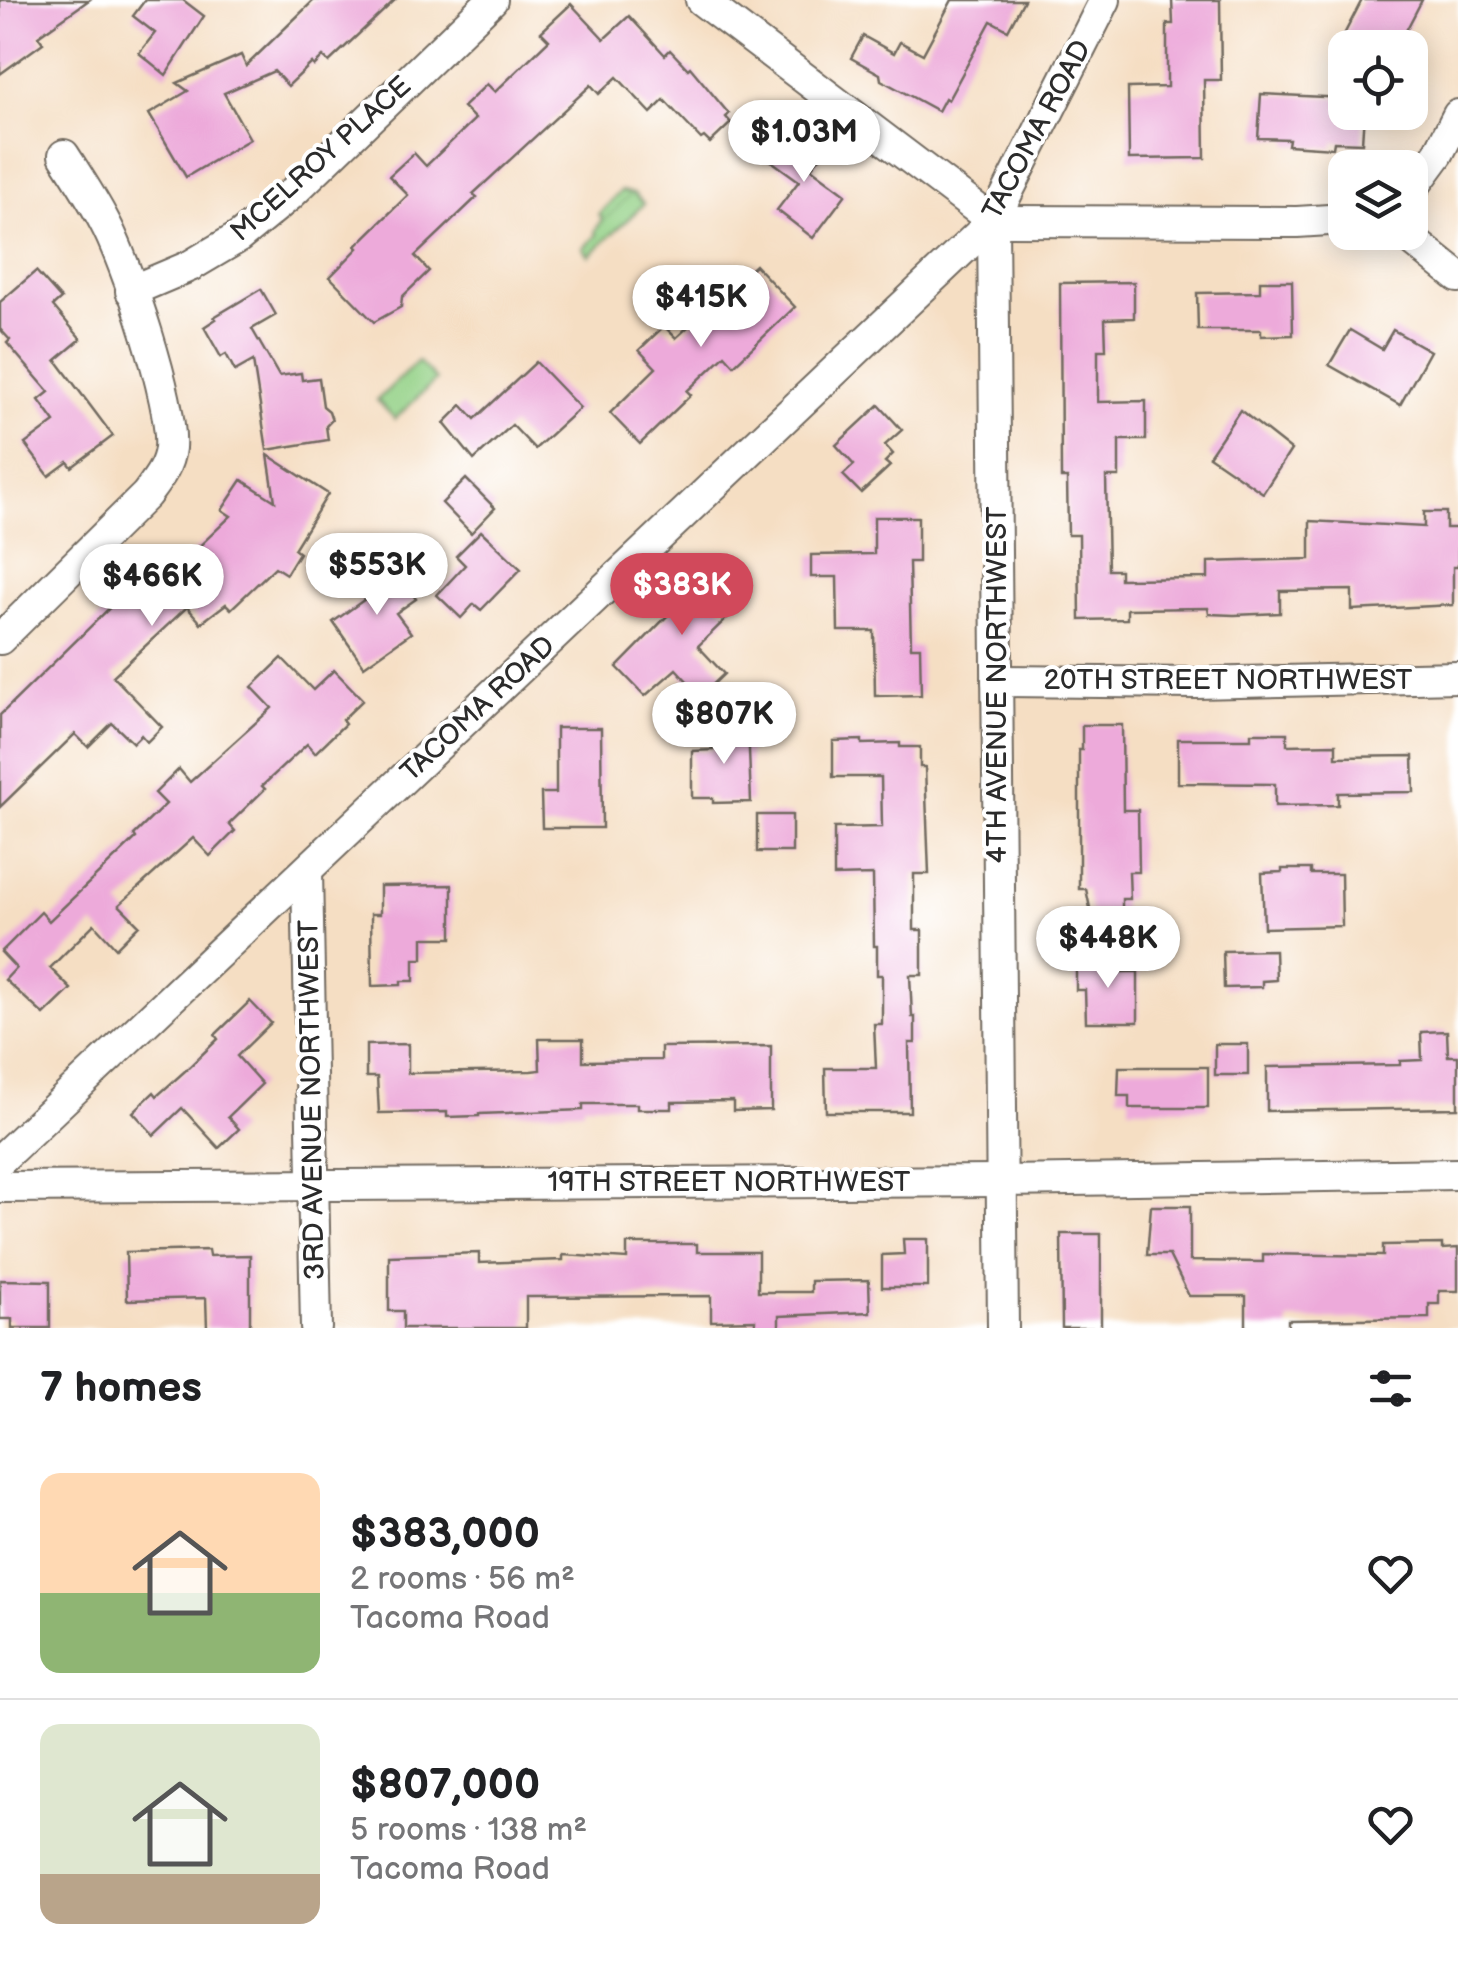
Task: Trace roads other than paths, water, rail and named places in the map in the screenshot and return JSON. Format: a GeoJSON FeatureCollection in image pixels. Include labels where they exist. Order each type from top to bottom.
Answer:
{"type":"FeatureCollection","features":[{"type":"Feature","properties":{"kind":"street","name":"MCELROY PLACE"},"geometry":{"type":"LineString","coordinates":[[131,291],[190,266],[239,236],[288,196],[492,0]]}},
{"type":"Feature","properties":{"kind":"street"},"geometry":{"type":"LineString","coordinates":[[700,0],[994,221],[1328,219]]}},
{"type":"Feature","properties":{"kind":"street","name":"TACOMA ROAD"},"geometry":{"type":"LineString","coordinates":[[0,1160],[994,221],[1105,0]]}},
{"type":"Feature","properties":{"kind":"street"},"geometry":{"type":"LineString","coordinates":[[1428,168],[1458,115]]}},
{"type":"Feature","properties":{"kind":"street"},"geometry":{"type":"LineString","coordinates":[[0,639],[146,495],[163,472],[170,451],[170,429],[155,362],[131,291],[106,224],[64,155]]}},
{"type":"Feature","properties":{"kind":"street","name":"4TH AVENUE NORTHWEST"},"geometry":{"type":"LineString","coordinates":[[994,221],[1003,1328]]}},
{"type":"Feature","properties":{"kind":"street"},"geometry":{"type":"LineString","coordinates":[[1424,250],[1458,278]]}},
{"type":"Feature","properties":{"kind":"street","name":"20TH STREET NORTHWEST"},"geometry":{"type":"LineString","coordinates":[[997,681],[1196,683],[1458,677]]}},
{"type":"Feature","properties":{"kind":"street","name":"3RD AVENUE NORTHWEST"},"geometry":{"type":"LineString","coordinates":[[307,871],[316,1328]]}},
{"type":"Feature","properties":{"kind":"street","name":"19TH STREET NORTHWEST"},"geometry":{"type":"LineString","coordinates":[[0,1187],[1458,1174]]}}]}
